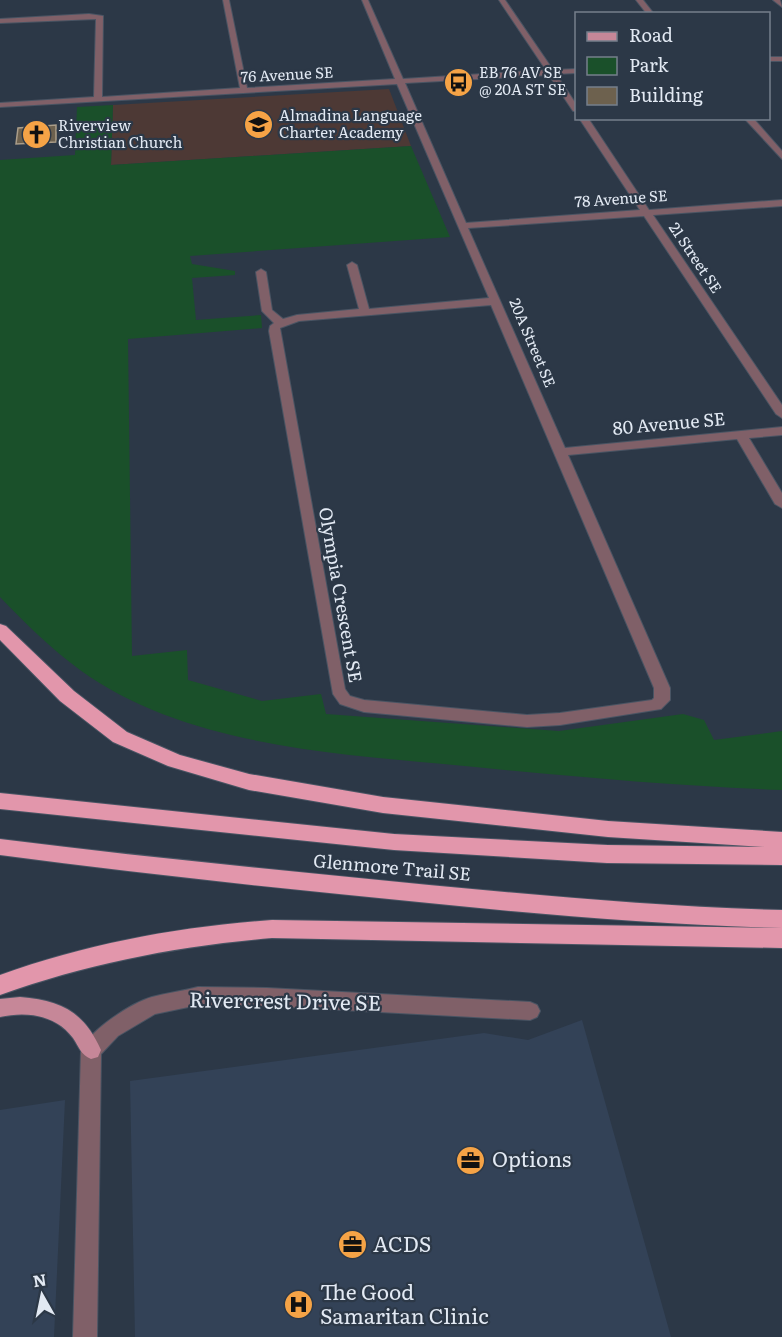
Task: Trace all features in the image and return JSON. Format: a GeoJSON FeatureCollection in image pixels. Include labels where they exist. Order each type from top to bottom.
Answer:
{"type":"FeatureCollection","features":[{"type":"Feature","properties":{"kind":"highway"},"geometry":{"type":"LineString","coordinates":[[0,630],[67,696],[120,737],[175,761],[249,782],[395,806],[608,829],[782,840]]}},
{"type":"Feature","properties":{"kind":"highway","name":"Glenmore Trail SE"},"geometry":{"type":"LineString","coordinates":[[0,801],[394,842],[607,854],[782,856]]}},
{"type":"Feature","properties":{"kind":"highway","name":"Glenmore Trail SE"},"geometry":{"type":"LineString","coordinates":[[0,847],[296,882],[482,900],[720,918],[782,919]]}},
{"type":"Feature","properties":{"kind":"highway"},"geometry":{"type":"LineString","coordinates":[[0,985],[90,956],[162,940],[212,933],[272,929],[782,938]]}},
{"type":"Feature","properties":{"kind":"main road"},"geometry":{"type":"LineString","coordinates":[[0,1008],[12,1005],[55,1009],[76,1026],[91,1050]]}},
{"type":"Feature","properties":{"kind":"street"},"geometry":{"type":"LineString","coordinates":[[226,0],[243,91]]}},
{"type":"Feature","properties":{"kind":"street","name":"20A Street SE"},"geometry":{"type":"LineString","coordinates":[[365,0],[662,688],[662,700]]}},
{"type":"Feature","properties":{"kind":"street"},"geometry":{"type":"LineString","coordinates":[[502,0],[575,108]]}},
{"type":"Feature","properties":{"kind":"street"},"geometry":{"type":"LineString","coordinates":[[639,0],[649,12]]}},
{"type":"Feature","properties":{"kind":"street"},"geometry":{"type":"LineString","coordinates":[[776,0],[782,5]]}},
{"type":"Feature","properties":{"kind":"street"},"geometry":{"type":"LineString","coordinates":[[0,21],[89,16],[100,18],[98,100]]}},
{"type":"Feature","properties":{"kind":"street","name":"76 Avenue SE"},"geometry":{"type":"LineString","coordinates":[[0,105],[575,71]]}},
{"type":"Feature","properties":{"kind":"street","name":"21 Street SE"},"geometry":{"type":"LineString","coordinates":[[584,120],[782,414]]}},
{"type":"Feature","properties":{"kind":"street"},"geometry":{"type":"LineString","coordinates":[[750,120],[782,156]]}},
{"type":"Feature","properties":{"kind":"street","name":"78 Avenue SE"},"geometry":{"type":"LineString","coordinates":[[463,226],[782,203]]}},
{"type":"Feature","properties":{"kind":"street"},"geometry":{"type":"LineString","coordinates":[[352,265],[365,312]]}},
{"type":"Feature","properties":{"kind":"street"},"geometry":{"type":"LineString","coordinates":[[261,272],[267,311],[280,322],[297,318],[496,302]]}},
{"type":"Feature","properties":{"kind":"street","name":"Olympia Crescent SE"},"geometry":{"type":"LineString","coordinates":[[280,322],[274,330],[341,697],[351,703],[364,706],[527,721],[647,708],[662,700]]}},
{"type":"Feature","properties":{"kind":"street","name":"80 Avenue SE"},"geometry":{"type":"LineString","coordinates":[[560,452],[782,431]]}},
{"type":"Feature","properties":{"kind":"street"},"geometry":{"type":"LineString","coordinates":[[741,435],[782,504]]}},
{"type":"Feature","properties":{"kind":"street","name":"Rivercrest Drive SE"},"geometry":{"type":"LineString","coordinates":[[91,1050],[111,1030],[129,1017],[169,1001],[198,996],[267,997],[530,1011]]}},
{"type":"Feature","properties":{"kind":"street"},"geometry":{"type":"LineString","coordinates":[[85,1337],[91,1050]]}},
{"type":"Feature","properties":{"kind":"shaded area","name":"Almadina Language Charter Academy"},"geometry":{"type":"Polygon","coordinates":[[[389,89],[411,146],[111,165],[113,105],[389,89]]]}},
{"type":"Feature","properties":{"kind":"shaded area"},"geometry":{"type":"Polygon","coordinates":[[[582,1020],[671,1337],[135,1337],[130,1081],[484,1033],[528,1040],[582,1020]]]}},
{"type":"Feature","properties":{"kind":"shaded area"},"geometry":{"type":"Polygon","coordinates":[[[65,1100],[54,1337],[0,1337],[0,1110],[65,1100]]]}},
{"type":"Feature","properties":{"kind":"green space"},"geometry":{"type":"Polygon","coordinates":[[[113,105],[111,165],[411,146],[450,237],[190,256],[192,264],[235,271],[235,275],[192,278],[196,320],[261,315],[262,328],[128,339],[132,656],[187,650],[188,680],[262,701],[321,694],[326,714],[559,731],[683,714],[704,720],[714,740],[782,731],[782,790],[628,781],[374,757],[270,743],[219,732],[170,717],[123,696],[69,662],[9,607],[0,597],[0,160],[75,155],[77,107],[113,105]]]}},
{"type":"Feature","properties":{"kind":"building","name":"Riverview Christian Church"},"geometry":{"type":"Polygon","coordinates":[[[56,125],[56,142],[16,144],[18,128],[56,125]]]}},
{"type":"Feature","properties":{"kind":"place","name":"EB 76 AV SE @ 20A ST SE"},"geometry":{"type":"Point","coordinates":[458,82]}},
{"type":"Feature","properties":{"kind":"place","name":"Almadina Language Charter Academy"},"geometry":{"type":"Point","coordinates":[258,125]}},
{"type":"Feature","properties":{"kind":"place","name":"Riverview Christian Church"},"geometry":{"type":"Point","coordinates":[37,135]}},
{"type":"Feature","properties":{"kind":"place","name":"Options"},"geometry":{"type":"Point","coordinates":[471,1160]}},
{"type":"Feature","properties":{"kind":"place","name":"ACDS"},"geometry":{"type":"Point","coordinates":[352,1245]}},
{"type":"Feature","properties":{"kind":"place","name":"The Good Samaritan Clinic"},"geometry":{"type":"Point","coordinates":[299,1305]}}]}
